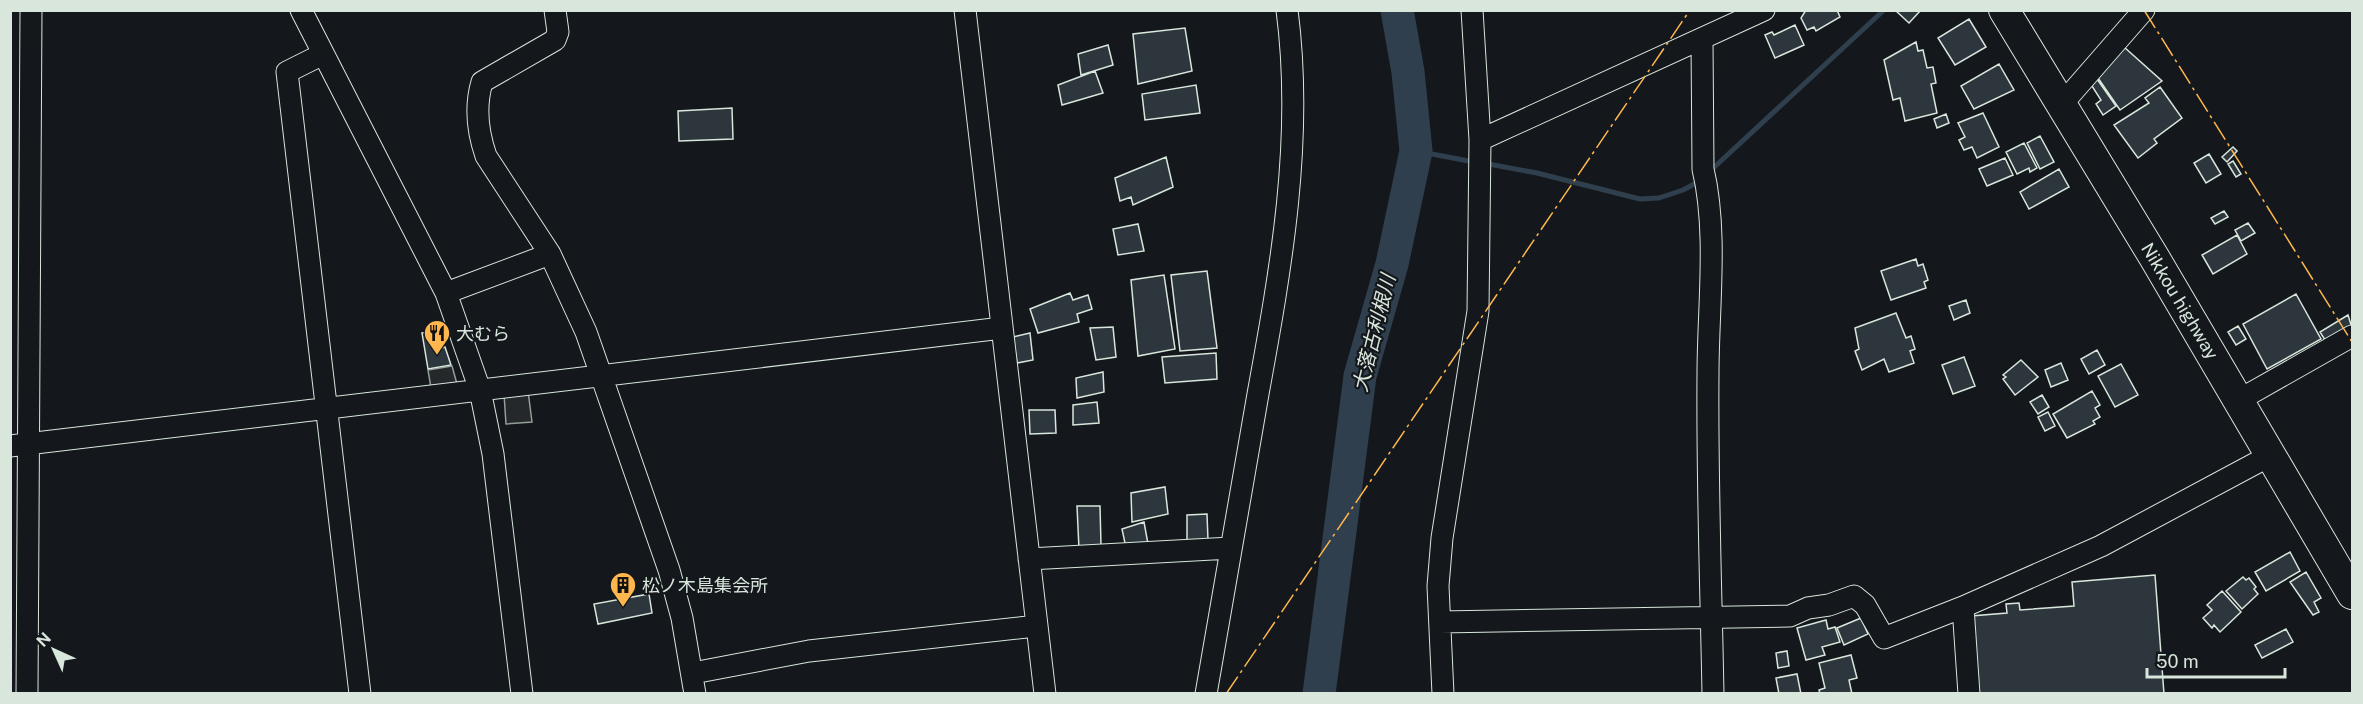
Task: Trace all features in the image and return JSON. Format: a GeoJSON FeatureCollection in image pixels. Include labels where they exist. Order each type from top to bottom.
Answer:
{"type":"FeatureCollection","features":[{"type":"Feature","properties":{"kind":"highway","name":"Nikkou highway"},"geometry":{"type":"LineString","coordinates":[[2004,10],[2239,400],[2352,594]]}},
{"type":"Feature","properties":{"kind":"street"},"geometry":{"type":"LineString","coordinates":[[27,693],[20,444],[31,10]]}},
{"type":"Feature","properties":{"kind":"street"},"geometry":{"type":"LineString","coordinates":[[301,10],[446,293],[480,390],[493,454],[522,693]]}},
{"type":"Feature","properties":{"kind":"street"},"geometry":{"type":"LineString","coordinates":[[555,10],[558,32],[555,40],[482,82],[478,127],[486,156],[550,254],[586,332],[599,376],[669,570],[694,683],[809,651],[1036,626]]}},
{"type":"Feature","properties":{"kind":"street"},"geometry":{"type":"LineString","coordinates":[[965,10],[1045,693]]}},
{"type":"Feature","properties":{"kind":"street"},"geometry":{"type":"LineString","coordinates":[[1206,693],[1279,276],[1291,175],[1291,40],[1287,10]]}},
{"type":"Feature","properties":{"kind":"street"},"geometry":{"type":"LineString","coordinates":[[1443,693],[1438,586],[1442,538],[1478,311],[1480,140],[1472,10]]}},
{"type":"Feature","properties":{"kind":"street"},"geometry":{"type":"LineString","coordinates":[[1480,140],[1764,10]]}},
{"type":"Feature","properties":{"kind":"street"},"geometry":{"type":"LineString","coordinates":[[2062,104],[2144,10]]}},
{"type":"Feature","properties":{"kind":"street"},"geometry":{"type":"LineString","coordinates":[[1702,40],[1703,169],[1708,189],[1710,269],[1708,374],[1713,693]]}},
{"type":"Feature","properties":{"kind":"street"},"geometry":{"type":"LineString","coordinates":[[323,54],[287,72],[360,693]]}},
{"type":"Feature","properties":{"kind":"street"},"geometry":{"type":"LineString","coordinates":[[446,293],[550,254]]}},
{"type":"Feature","properties":{"kind":"street"},"geometry":{"type":"LineString","coordinates":[[20,444],[1002,328]]}},
{"type":"Feature","properties":{"kind":"street"},"geometry":{"type":"LineString","coordinates":[[2239,400],[2352,336]]}},
{"type":"Feature","properties":{"kind":"street"},"geometry":{"type":"LineString","coordinates":[[1440,622],[1790,616],[1808,608],[1829,605],[1854,596],[1865,605],[1884,638],[1963,607],[2101,546],[2271,455]]}},
{"type":"Feature","properties":{"kind":"street"},"geometry":{"type":"LineString","coordinates":[[1029,559],[1231,548]]}},
{"type":"Feature","properties":{"kind":"street"},"geometry":{"type":"LineString","coordinates":[[1963,607],[1969,693]]}},
{"type":"Feature","properties":{"kind":"shaded area"},"geometry":{"type":"Polygon","coordinates":[[[452,366],[457,384],[431,388],[428,370],[452,366]]]}},
{"type":"Feature","properties":{"kind":"shaded area"},"geometry":{"type":"Polygon","coordinates":[[[528,391],[532,422],[506,424],[504,394],[528,391]]]}},
{"type":"Feature","properties":{"kind":"building"},"geometry":{"type":"Polygon","coordinates":[[[1806,10],[1837,10],[1840,17],[1816,31],[1814,27],[1807,30],[1801,18],[1806,10]]]}},
{"type":"Feature","properties":{"kind":"building"},"geometry":{"type":"Polygon","coordinates":[[[1895,10],[1921,10],[1909,23],[1895,10]]]}},
{"type":"Feature","properties":{"kind":"building"},"geometry":{"type":"Polygon","coordinates":[[[1969,19],[1986,47],[1955,65],[1938,38],[1969,19]]]}},
{"type":"Feature","properties":{"kind":"building"},"geometry":{"type":"Polygon","coordinates":[[[1795,25],[1804,45],[1775,58],[1765,35],[1772,32],[1774,35],[1795,25]]]}},
{"type":"Feature","properties":{"kind":"building"},"geometry":{"type":"Polygon","coordinates":[[[1185,28],[1192,71],[1138,84],[1133,34],[1185,28]]]}},
{"type":"Feature","properties":{"kind":"building"},"geometry":{"type":"Polygon","coordinates":[[[1916,42],[1918,51],[1923,50],[1927,68],[1933,67],[1936,83],[1931,84],[1937,113],[1905,121],[1900,98],[1893,100],[1884,60],[1916,42]]]}},
{"type":"Feature","properties":{"kind":"building"},"geometry":{"type":"Polygon","coordinates":[[[1108,45],[1113,65],[1081,75],[1078,54],[1108,45]]]}},
{"type":"Feature","properties":{"kind":"building"},"geometry":{"type":"Polygon","coordinates":[[[2124,47],[2162,81],[2120,110],[2098,78],[2124,47]]]}},
{"type":"Feature","properties":{"kind":"building"},"geometry":{"type":"Polygon","coordinates":[[[1999,64],[2014,90],[1974,109],[1961,86],[1999,64]]]}},
{"type":"Feature","properties":{"kind":"building"},"geometry":{"type":"Polygon","coordinates":[[[1095,71],[1103,93],[1062,105],[1058,85],[1095,71]]]}},
{"type":"Feature","properties":{"kind":"building"},"geometry":{"type":"Polygon","coordinates":[[[2097,79],[2116,106],[2103,115],[2096,104],[2101,100],[2090,83],[2097,79]]]}},
{"type":"Feature","properties":{"kind":"building"},"geometry":{"type":"Polygon","coordinates":[[[1196,85],[1200,113],[1145,120],[1142,94],[1196,85]]]}},
{"type":"Feature","properties":{"kind":"building"},"geometry":{"type":"Polygon","coordinates":[[[2160,87],[2182,118],[2154,139],[2157,143],[2138,158],[2114,125],[2149,103],[2145,98],[2160,87]]]}},
{"type":"Feature","properties":{"kind":"building"},"geometry":{"type":"Polygon","coordinates":[[[732,108],[733,139],[679,141],[678,111],[732,108]]]}},
{"type":"Feature","properties":{"kind":"building"},"geometry":{"type":"Polygon","coordinates":[[[1983,113],[1999,147],[1977,158],[1972,147],[1964,150],[1959,140],[1965,137],[1958,123],[1983,113]]]}},
{"type":"Feature","properties":{"kind":"building"},"geometry":{"type":"Polygon","coordinates":[[[1946,114],[1949,123],[1937,128],[1934,119],[1946,114]]]}},
{"type":"Feature","properties":{"kind":"building"},"geometry":{"type":"Polygon","coordinates":[[[2040,136],[2054,162],[2040,169],[2027,143],[2040,136]]]}},
{"type":"Feature","properties":{"kind":"building"},"geometry":{"type":"Polygon","coordinates":[[[2024,143],[2037,168],[2030,172],[2029,168],[2017,174],[2006,152],[2024,143]]]}},
{"type":"Feature","properties":{"kind":"building"},"geometry":{"type":"Polygon","coordinates":[[[2233,147],[2237,151],[2227,162],[2222,157],[2233,147]]]}},
{"type":"Feature","properties":{"kind":"building"},"geometry":{"type":"Polygon","coordinates":[[[2209,154],[2221,174],[2206,183],[2194,163],[2209,154]]]}},
{"type":"Feature","properties":{"kind":"building"},"geometry":{"type":"Polygon","coordinates":[[[1166,157],[1173,187],[1133,205],[1131,197],[1120,201],[1115,178],[1166,157]]]}},
{"type":"Feature","properties":{"kind":"building"},"geometry":{"type":"Polygon","coordinates":[[[2005,158],[2013,175],[1987,186],[1979,169],[2005,158]]]}},
{"type":"Feature","properties":{"kind":"building"},"geometry":{"type":"Polygon","coordinates":[[[2233,161],[2241,174],[2236,177],[2228,164],[2233,161]]]}},
{"type":"Feature","properties":{"kind":"building"},"geometry":{"type":"Polygon","coordinates":[[[2059,169],[2069,187],[2029,209],[2020,192],[2059,169]]]}},
{"type":"Feature","properties":{"kind":"building"},"geometry":{"type":"Polygon","coordinates":[[[2224,211],[2228,217],[2215,224],[2211,218],[2224,211]]]}},
{"type":"Feature","properties":{"kind":"building"},"geometry":{"type":"Polygon","coordinates":[[[2248,223],[2255,233],[2241,241],[2235,230],[2248,223]]]}},
{"type":"Feature","properties":{"kind":"building"},"geometry":{"type":"Polygon","coordinates":[[[1138,224],[1144,251],[1118,255],[1113,229],[1138,224]]]}},
{"type":"Feature","properties":{"kind":"building"},"geometry":{"type":"Polygon","coordinates":[[[2237,235],[2247,254],[2213,274],[2202,255],[2237,235]]]}},
{"type":"Feature","properties":{"kind":"building"},"geometry":{"type":"Polygon","coordinates":[[[1916,259],[1918,266],[1923,264],[1928,280],[1924,282],[1926,288],[1891,300],[1881,271],[1916,259]]]}},
{"type":"Feature","properties":{"kind":"building"},"geometry":{"type":"Polygon","coordinates":[[[1207,271],[1217,348],[1180,351],[1171,275],[1207,271]]]}},
{"type":"Feature","properties":{"kind":"building"},"geometry":{"type":"Polygon","coordinates":[[[1164,275],[1175,349],[1138,356],[1131,280],[1164,275]]]}},
{"type":"Feature","properties":{"kind":"building"},"geometry":{"type":"Polygon","coordinates":[[[1070,293],[1073,300],[1088,295],[1092,309],[1077,314],[1079,322],[1038,333],[1030,309],[1070,293]]]}},
{"type":"Feature","properties":{"kind":"building"},"geometry":{"type":"Polygon","coordinates":[[[2296,294],[2321,339],[2267,369],[2243,324],[2296,294]]]}},
{"type":"Feature","properties":{"kind":"building"},"geometry":{"type":"Polygon","coordinates":[[[1966,300],[1970,313],[1954,320],[1949,306],[1966,300]]]}},
{"type":"Feature","properties":{"kind":"building"},"geometry":{"type":"Polygon","coordinates":[[[1896,313],[1906,338],[1911,336],[1915,349],[1910,351],[1914,363],[1889,372],[1884,359],[1862,370],[1855,351],[1859,349],[1855,328],[1896,313]]]}},
{"type":"Feature","properties":{"kind":"building"},"geometry":{"type":"Polygon","coordinates":[[[2348,315],[2352,328],[2327,343],[2320,332],[2348,315]]]}},
{"type":"Feature","properties":{"kind":"building"},"geometry":{"type":"Polygon","coordinates":[[[2238,326],[2246,339],[2236,345],[2228,332],[2238,326]]]}},
{"type":"Feature","properties":{"kind":"building"},"geometry":{"type":"Polygon","coordinates":[[[1113,327],[1116,357],[1096,360],[1090,328],[1113,327]]]}},
{"type":"Feature","properties":{"kind":"building","name":"大むら"},"geometry":{"type":"Polygon","coordinates":[[[439,331],[442,348],[445,347],[451,365],[428,369],[422,333],[439,331]]]}},
{"type":"Feature","properties":{"kind":"building"},"geometry":{"type":"Polygon","coordinates":[[[1030,333],[1033,360],[1017,363],[1013,337],[1030,333]]]}},
{"type":"Feature","properties":{"kind":"building"},"geometry":{"type":"Polygon","coordinates":[[[2097,350],[2105,365],[2089,374],[2081,359],[2097,350]]]}},
{"type":"Feature","properties":{"kind":"building"},"geometry":{"type":"Polygon","coordinates":[[[1216,353],[1217,379],[1165,383],[1162,357],[1216,353]]]}},
{"type":"Feature","properties":{"kind":"building"},"geometry":{"type":"Polygon","coordinates":[[[1964,357],[1975,386],[1953,394],[1942,365],[1964,357]]]}},
{"type":"Feature","properties":{"kind":"building"},"geometry":{"type":"Polygon","coordinates":[[[2021,360],[2038,377],[2015,395],[2003,379],[2006,377],[2003,375],[2021,360]]]}},
{"type":"Feature","properties":{"kind":"building"},"geometry":{"type":"Polygon","coordinates":[[[2061,363],[2068,380],[2051,387],[2045,370],[2061,363]]]}},
{"type":"Feature","properties":{"kind":"building"},"geometry":{"type":"Polygon","coordinates":[[[2121,364],[2138,395],[2115,407],[2098,376],[2121,364]]]}},
{"type":"Feature","properties":{"kind":"building"},"geometry":{"type":"Polygon","coordinates":[[[1103,372],[1104,392],[1077,398],[1076,378],[1103,372]]]}},
{"type":"Feature","properties":{"kind":"building"},"geometry":{"type":"Polygon","coordinates":[[[2092,391],[2100,405],[2095,408],[2100,417],[2093,421],[2095,424],[2067,438],[2053,414],[2092,391]]]}},
{"type":"Feature","properties":{"kind":"building"},"geometry":{"type":"Polygon","coordinates":[[[2042,395],[2049,407],[2038,414],[2030,402],[2042,395]]]}},
{"type":"Feature","properties":{"kind":"building"},"geometry":{"type":"Polygon","coordinates":[[[1097,402],[1099,423],[1073,425],[1073,405],[1097,402]]]}},
{"type":"Feature","properties":{"kind":"building"},"geometry":{"type":"Polygon","coordinates":[[[1029,410],[1055,410],[1056,433],[1030,434],[1029,410]]]}},
{"type":"Feature","properties":{"kind":"building"},"geometry":{"type":"Polygon","coordinates":[[[2048,412],[2055,426],[2045,431],[2038,417],[2048,412]]]}},
{"type":"Feature","properties":{"kind":"building"},"geometry":{"type":"Polygon","coordinates":[[[1165,487],[1168,514],[1132,522],[1131,493],[1165,487]]]}},
{"type":"Feature","properties":{"kind":"building"},"geometry":{"type":"Polygon","coordinates":[[[1077,506],[1100,506],[1101,545],[1079,549],[1077,506]]]}},
{"type":"Feature","properties":{"kind":"building"},"geometry":{"type":"Polygon","coordinates":[[[1207,514],[1208,540],[1187,543],[1187,515],[1207,514]]]}},
{"type":"Feature","properties":{"kind":"building"},"geometry":{"type":"Polygon","coordinates":[[[1144,522],[1148,544],[1126,548],[1122,529],[1144,522]]]}},
{"type":"Feature","properties":{"kind":"building"},"geometry":{"type":"Polygon","coordinates":[[[2290,552],[2300,571],[2266,591],[2255,572],[2290,552]]]}},
{"type":"Feature","properties":{"kind":"building"},"geometry":{"type":"Polygon","coordinates":[[[2306,572],[2321,598],[2314,602],[2319,612],[2313,615],[2290,582],[2306,572]]]}},
{"type":"Feature","properties":{"kind":"building"},"geometry":{"type":"Polygon","coordinates":[[[2155,575],[2164,694],[1977,694],[1971,616],[2007,613],[2006,604],[2019,603],[2020,610],[2074,606],[2072,582],[2155,575]]]}},
{"type":"Feature","properties":{"kind":"building"},"geometry":{"type":"Polygon","coordinates":[[[2243,577],[2246,580],[2249,578],[2258,594],[2242,609],[2226,591],[2243,577]]]}},
{"type":"Feature","properties":{"kind":"building"},"geometry":{"type":"Polygon","coordinates":[[[2222,591],[2241,612],[2220,632],[2214,625],[2212,628],[2203,618],[2212,610],[2207,605],[2222,591]]]}},
{"type":"Feature","properties":{"kind":"building","name":"松ノ木島集会所"},"geometry":{"type":"Polygon","coordinates":[[[649,594],[652,613],[598,624],[594,604],[649,594]]]}},
{"type":"Feature","properties":{"kind":"building"},"geometry":{"type":"Polygon","coordinates":[[[1861,618],[1868,634],[1844,645],[1837,628],[1861,618]]]}},
{"type":"Feature","properties":{"kind":"building"},"geometry":{"type":"Polygon","coordinates":[[[1826,620],[1828,629],[1835,627],[1840,642],[1822,647],[1825,655],[1806,660],[1797,628],[1826,620]]]}},
{"type":"Feature","properties":{"kind":"building"},"geometry":{"type":"Polygon","coordinates":[[[2286,629],[2293,642],[2262,658],[2255,645],[2286,629]]]}},
{"type":"Feature","properties":{"kind":"building"},"geometry":{"type":"Polygon","coordinates":[[[1787,651],[1789,666],[1778,668],[1776,653],[1787,651]]]}},
{"type":"Feature","properties":{"kind":"building"},"geometry":{"type":"Polygon","coordinates":[[[1851,655],[1857,678],[1849,680],[1852,694],[1820,694],[1819,690],[1825,688],[1819,663],[1851,655]]]}},
{"type":"Feature","properties":{"kind":"building"},"geometry":{"type":"Polygon","coordinates":[[[1797,674],[1801,694],[1779,694],[1776,678],[1797,674]]]}},
{"type":"Feature","properties":{"kind":"waterway","name":"大落古利根川"},"geometry":{"type":"LineString","coordinates":[[1319,694],[1360,376],[1392,264],[1416,151],[1408,72],[1397,10]]}},
{"type":"Feature","properties":{"kind":"waterway"},"geometry":{"type":"LineString","coordinates":[[1709,172],[1884,10]]}},
{"type":"Feature","properties":{"kind":"waterway"},"geometry":{"type":"LineString","coordinates":[[1416,151],[1474,162]]}},
{"type":"Feature","properties":{"kind":"waterway"},"geometry":{"type":"LineString","coordinates":[[1483,163],[1537,173],[1640,199],[1659,198],[1683,190],[1700,181]]}},
{"type":"Feature","properties":{"kind":"power"},"geometry":{"type":"LineString","coordinates":[[1226,694],[1690,10]]}},
{"type":"Feature","properties":{"kind":"power"},"geometry":{"type":"LineString","coordinates":[[2144,10],[2352,342]]}},
{"type":"Feature","properties":{"kind":"place","name":"大むら"},"geometry":{"type":"Point","coordinates":[437,356]}},
{"type":"Feature","properties":{"kind":"place","name":"松ノ木島集会所"},"geometry":{"type":"Point","coordinates":[623,608]}}]}
